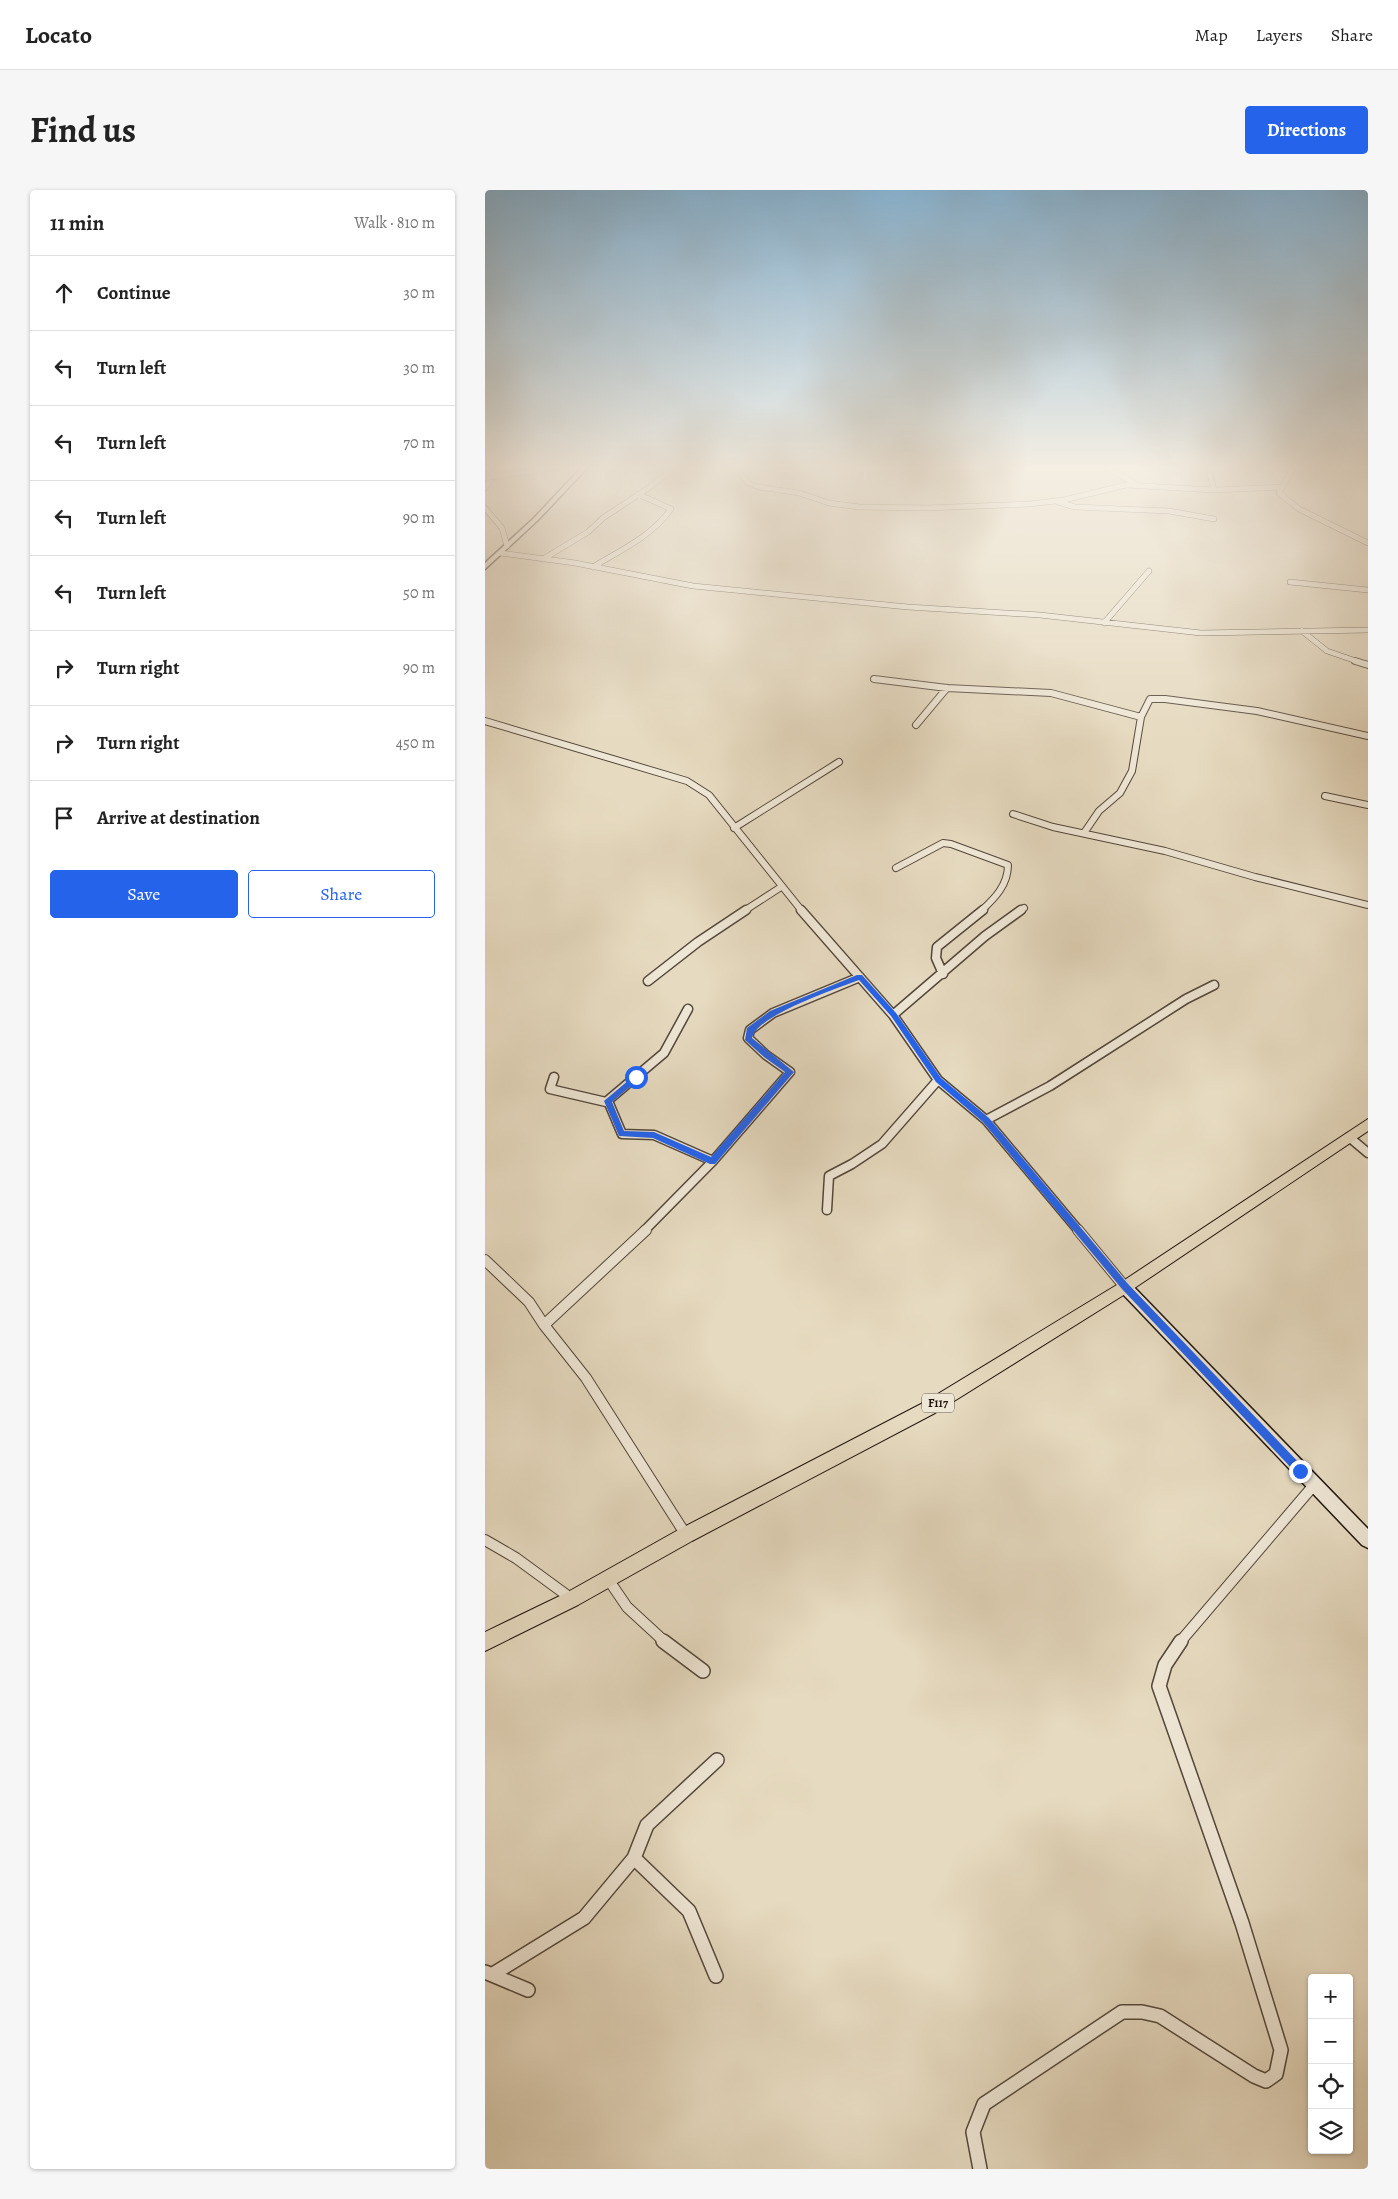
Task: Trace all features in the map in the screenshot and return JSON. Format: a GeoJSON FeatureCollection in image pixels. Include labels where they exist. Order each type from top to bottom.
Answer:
{"type":"FeatureCollection","features":[{"type":"Feature","properties":{"kind":"main road"},"geometry":{"type":"LineString","coordinates":[[485,568],[494,559]]}},
{"type":"Feature","properties":{"kind":"main road","name":"F117"},"geometry":{"type":"LineString","coordinates":[[485,1642],[572,1600],[686,1535],[929,1408],[1125,1287],[1368,1124]]}},
{"type":"Feature","properties":{"kind":"main road"},"geometry":{"type":"LineString","coordinates":[[1125,1287],[1314,1485],[1367,1537]]}},
{"type":"Feature","properties":{"kind":"street"},"geometry":{"type":"LineString","coordinates":[[545,559],[721,590],[909,607],[1040,616],[1201,633],[1368,630]]}},
{"type":"Feature","properties":{"kind":"street"},"geometry":{"type":"LineString","coordinates":[[593,567],[607,559]]}},
{"type":"Feature","properties":{"kind":"street"},"geometry":{"type":"LineString","coordinates":[[1104,623],[1149,571]]}},
{"type":"Feature","properties":{"kind":"street"},"geometry":{"type":"LineString","coordinates":[[1290,582],[1311,582],[1368,590]]}},
{"type":"Feature","properties":{"kind":"street"},"geometry":{"type":"LineString","coordinates":[[1302,631],[1327,651],[1368,665]]}},
{"type":"Feature","properties":{"kind":"street"},"geometry":{"type":"LineString","coordinates":[[874,679],[947,688],[1051,693],[1141,716]]}},
{"type":"Feature","properties":{"kind":"street"},"geometry":{"type":"LineString","coordinates":[[916,725],[947,688]]}},
{"type":"Feature","properties":{"kind":"street"},"geometry":{"type":"LineString","coordinates":[[1083,833],[1099,811],[1120,794],[1132,771],[1141,716],[1150,699],[1165,699],[1257,711],[1368,736]]}},
{"type":"Feature","properties":{"kind":"street"},"geometry":{"type":"LineString","coordinates":[[485,721],[687,781],[709,795],[781,887],[893,1015],[939,1080],[986,1120],[1125,1287]]}},
{"type":"Feature","properties":{"kind":"street"},"geometry":{"type":"LineString","coordinates":[[734,828],[839,762]]}},
{"type":"Feature","properties":{"kind":"street"},"geometry":{"type":"LineString","coordinates":[[1325,796],[1368,805]]}},
{"type":"Feature","properties":{"kind":"street"},"geometry":{"type":"LineString","coordinates":[[1013,814],[1053,827],[1165,851],[1255,877],[1368,905]]}},
{"type":"Feature","properties":{"kind":"street"},"geometry":{"type":"LineString","coordinates":[[896,868],[943,843],[951,844],[1008,865],[1009,871],[1000,892],[982,910],[937,946],[935,958],[943,974]]}},
{"type":"Feature","properties":{"kind":"street"},"geometry":{"type":"LineString","coordinates":[[648,981],[698,942],[781,887]]}},
{"type":"Feature","properties":{"kind":"street"},"geometry":{"type":"LineString","coordinates":[[893,1015],[985,936],[1023,908]]}},
{"type":"Feature","properties":{"kind":"street"},"geometry":{"type":"LineString","coordinates":[[544,1325],[636,1240],[713,1161],[790,1072],[767,1056],[748,1038],[750,1030],[773,1013],[860,977]]}},
{"type":"Feature","properties":{"kind":"street"},"geometry":{"type":"LineString","coordinates":[[986,1120],[1050,1086],[1141,1027],[1213,985]]}},
{"type":"Feature","properties":{"kind":"street"},"geometry":{"type":"LineString","coordinates":[[554,1077],[550,1089],[608,1101],[664,1053],[689,1009]]}},
{"type":"Feature","properties":{"kind":"street"},"geometry":{"type":"LineString","coordinates":[[827,1210],[829,1176],[852,1164],[882,1144],[939,1080]]}},
{"type":"Feature","properties":{"kind":"street"},"geometry":{"type":"LineString","coordinates":[[608,1101],[622,1134],[654,1135],[713,1161]]}},
{"type":"Feature","properties":{"kind":"street"},"geometry":{"type":"LineString","coordinates":[[1349,1137],[1368,1153]]}},
{"type":"Feature","properties":{"kind":"street"},"geometry":{"type":"LineString","coordinates":[[485,1260],[529,1302],[544,1325],[586,1378],[686,1535]]}},
{"type":"Feature","properties":{"kind":"street"},"geometry":{"type":"LineString","coordinates":[[980,2169],[973,2132],[984,2104],[1121,2012],[1142,2012],[1160,2016],[1255,2076],[1266,2081],[1276,2074],[1281,2050],[1242,1923],[1159,1686],[1165,1665],[1172,1652],[1314,1485]]}},
{"type":"Feature","properties":{"kind":"street"},"geometry":{"type":"LineString","coordinates":[[485,1540],[516,1558],[572,1600]]}},
{"type":"Feature","properties":{"kind":"street"},"geometry":{"type":"LineString","coordinates":[[608,1579],[620,1600],[662,1641],[703,1671]]}},
{"type":"Feature","properties":{"kind":"street"},"geometry":{"type":"LineString","coordinates":[[489,1973],[585,1918],[634,1858],[647,1825],[717,1760]]}},
{"type":"Feature","properties":{"kind":"street"},"geometry":{"type":"LineString","coordinates":[[634,1858],[689,1910],[716,1976]]}},
{"type":"Feature","properties":{"kind":"street"},"geometry":{"type":"LineString","coordinates":[[489,1973],[528,1990]]}},
{"type":"Feature","properties":{"kind":"route"},"geometry":{"type":"LineString","coordinates":[[636,1077],[608,1101],[622,1134],[654,1135],[713,1161],[790,1072],[767,1056],[748,1038],[750,1030],[773,1013],[860,977],[893,1015],[939,1080],[986,1120],[1125,1287],[1300,1471]]}}]}
